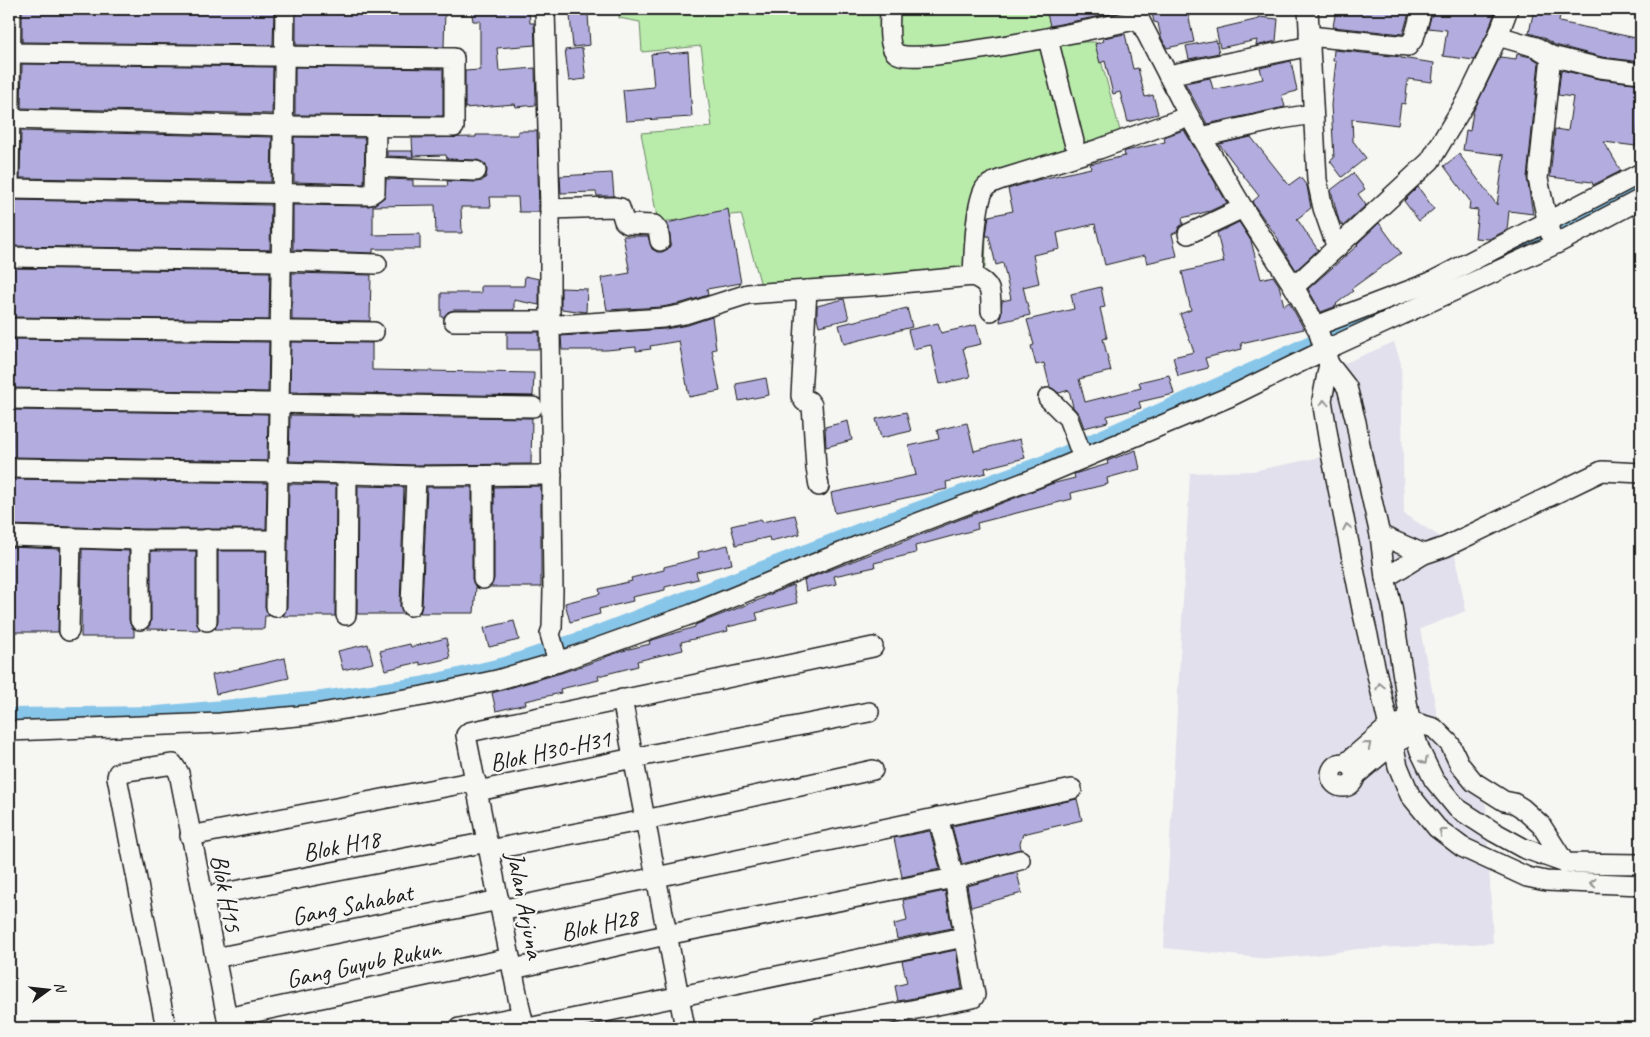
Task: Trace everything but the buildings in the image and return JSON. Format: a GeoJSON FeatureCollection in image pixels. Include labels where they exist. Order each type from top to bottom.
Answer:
{"type":"FeatureCollection","features":[{"type":"Feature","properties":{"kind":"street"},"geometry":{"type":"LineString","coordinates":[[9,184],[11,9]]}},
{"type":"Feature","properties":{"kind":"street"},"geometry":{"type":"LineString","coordinates":[[276,606],[285,9]]}},
{"type":"Feature","properties":{"kind":"street"},"geometry":{"type":"LineString","coordinates":[[545,9],[550,209],[553,590],[550,634],[555,652]]}},
{"type":"Feature","properties":{"kind":"street"},"geometry":{"type":"LineString","coordinates":[[890,9],[890,42],[894,52],[900,57],[940,54],[1048,39],[1137,14],[1189,116],[1243,208],[1294,287],[1347,387],[1380,535],[1385,578],[1392,606],[1412,727],[1420,751],[1434,780],[1457,808],[1523,848],[1565,863],[1641,864]]}},
{"type":"Feature","properties":{"kind":"street"},"geometry":{"type":"LineString","coordinates":[[1308,9],[1317,180],[1323,208],[1334,240]]}},
{"type":"Feature","properties":{"kind":"street"},"geometry":{"type":"LineString","coordinates":[[1168,75],[1309,41],[1408,46],[1414,38],[1422,9]]}},
{"type":"Feature","properties":{"kind":"street"},"geometry":{"type":"LineString","coordinates":[[1294,287],[1334,240],[1430,161],[1468,98],[1498,36],[1508,9]]}},
{"type":"Feature","properties":{"kind":"street"},"geometry":{"type":"LineString","coordinates":[[1498,36],[1536,48],[1550,56],[1600,68],[1641,73]]}},
{"type":"Feature","properties":{"kind":"street"},"geometry":{"type":"LineString","coordinates":[[1048,39],[1074,142]]}},
{"type":"Feature","properties":{"kind":"street"},"geometry":{"type":"LineString","coordinates":[[10,53],[454,58],[454,127],[283,126],[10,119]]}},
{"type":"Feature","properties":{"kind":"street"},"geometry":{"type":"LineString","coordinates":[[1550,56],[1538,179],[1551,233]]}},
{"type":"Feature","properties":{"kind":"street"},"geometry":{"type":"LineString","coordinates":[[1201,137],[1281,119],[1313,114]]}},
{"type":"Feature","properties":{"kind":"street"},"geometry":{"type":"LineString","coordinates":[[973,276],[979,210],[982,195],[987,186],[1002,179],[1100,148],[1189,116]]}},
{"type":"Feature","properties":{"kind":"street"},"geometry":{"type":"LineString","coordinates":[[9,189],[372,194],[375,191],[376,126]]}},
{"type":"Feature","properties":{"kind":"street"},"geometry":{"type":"LineString","coordinates":[[375,167],[476,171]]}},
{"type":"Feature","properties":{"kind":"street"},"geometry":{"type":"LineString","coordinates":[[1322,343],[1551,233],[1641,173]]}},
{"type":"Feature","properties":{"kind":"street"},"geometry":{"type":"LineString","coordinates":[[9,731],[220,723],[309,715],[423,696],[497,680],[555,652],[692,614],[860,545],[1041,476],[1082,455],[1229,398],[1431,282],[1641,199]]}},
{"type":"Feature","properties":{"kind":"street"},"geometry":{"type":"LineString","coordinates":[[550,209],[620,208],[624,221],[628,224],[654,225],[658,230],[660,241]]}},
{"type":"Feature","properties":{"kind":"street"},"geometry":{"type":"LineString","coordinates":[[1188,234],[1243,208]]}},
{"type":"Feature","properties":{"kind":"street"},"geometry":{"type":"LineString","coordinates":[[9,257],[377,264]]}},
{"type":"Feature","properties":{"kind":"street"},"geometry":{"type":"LineString","coordinates":[[454,321],[541,321],[559,325],[664,318],[685,314],[748,294],[881,285],[973,276],[984,281],[990,289],[992,311]]}},
{"type":"Feature","properties":{"kind":"street"},"geometry":{"type":"LineString","coordinates":[[806,290],[801,396],[804,401],[812,403],[819,486]]}},
{"type":"Feature","properties":{"kind":"street"},"geometry":{"type":"LineString","coordinates":[[9,328],[374,332]]}},
{"type":"Feature","properties":{"kind":"street"},"geometry":{"type":"LineString","coordinates":[[1322,343],[1322,400],[1363,614],[1398,766],[1410,795],[1437,828],[1462,846],[1527,878],[1546,881],[1641,885]]}},
{"type":"Feature","properties":{"kind":"street"},"geometry":{"type":"LineString","coordinates":[[1048,398],[1068,418],[1082,455]]}},
{"type":"Feature","properties":{"kind":"street"},"geometry":{"type":"LineString","coordinates":[[9,400],[533,407]]}},
{"type":"Feature","properties":{"kind":"street"},"geometry":{"type":"LineString","coordinates":[[1334,459],[1362,456]]}},
{"type":"Feature","properties":{"kind":"street"},"geometry":{"type":"LineString","coordinates":[[9,468],[416,476],[552,476]]}},
{"type":"Feature","properties":{"kind":"street"},"geometry":{"type":"LineString","coordinates":[[1385,578],[1424,554],[1445,546],[1602,470],[1641,473]]}},
{"type":"Feature","properties":{"kind":"street"},"geometry":{"type":"LineString","coordinates":[[346,616],[347,474]]}},
{"type":"Feature","properties":{"kind":"street"},"geometry":{"type":"LineString","coordinates":[[412,606],[416,476]]}},
{"type":"Feature","properties":{"kind":"street"},"geometry":{"type":"LineString","coordinates":[[483,476],[483,579]]}},
{"type":"Feature","properties":{"kind":"street"},"geometry":{"type":"LineString","coordinates":[[1380,535],[1424,554]]}},
{"type":"Feature","properties":{"kind":"street"},"geometry":{"type":"LineString","coordinates":[[9,536],[140,540],[277,540]]}},
{"type":"Feature","properties":{"kind":"street"},"geometry":{"type":"LineString","coordinates":[[69,631],[71,538]]}},
{"type":"Feature","properties":{"kind":"street"},"geometry":{"type":"LineString","coordinates":[[206,622],[207,539]]}},
{"type":"Feature","properties":{"kind":"street"},"geometry":{"type":"LineString","coordinates":[[140,540],[140,620]]}},
{"type":"Feature","properties":{"kind":"street"},"geometry":{"type":"LineString","coordinates":[[1363,614],[1392,606]]}},
{"type":"Feature","properties":{"kind":"street"},"geometry":{"type":"LineString","coordinates":[[685,1028],[622,699],[872,647]]}},
{"type":"Feature","properties":{"kind":"street","name":"Jalan Arjuna"},"geometry":{"type":"LineString","coordinates":[[525,1024],[466,735],[469,732],[622,699]]}},
{"type":"Feature","properties":{"kind":"street","name":"Blok H30-H31"},"geometry":{"type":"LineString","coordinates":[[190,836],[633,758],[869,712]]}},
{"type":"Feature","properties":{"kind":"street"},"geometry":{"type":"LineString","coordinates":[[1351,769],[1391,735],[1412,727],[1434,728],[1450,744],[1460,765],[1474,782],[1504,801],[1514,803],[1522,808],[1540,825],[1565,863]]}},
{"type":"Feature","properties":{"kind":"street","name":"Blok H15"},"geometry":{"type":"LineString","coordinates":[[166,1028],[117,777],[120,772],[173,764],[176,767],[228,1023]]}},
{"type":"Feature","properties":{"kind":"street","name":"Blok H18"},"geometry":{"type":"LineString","coordinates":[[203,897],[645,820],[873,770]]}},
{"type":"Feature","properties":{"kind":"street","name":"Gang Sahabat"},"geometry":{"type":"LineString","coordinates":[[215,958],[655,878],[1072,789]]}},
{"type":"Feature","properties":{"kind":"street"},"geometry":{"type":"LineString","coordinates":[[819,1028],[973,998],[975,993],[954,878],[938,817]]}},
{"type":"Feature","properties":{"kind":"street","name":"Blok H28"},"geometry":{"type":"LineString","coordinates":[[512,963],[666,935],[954,878],[1020,860]]}},
{"type":"Feature","properties":{"kind":"street"},"geometry":{"type":"LineString","coordinates":[[459,1028],[525,1024],[679,996],[964,937]]}},
{"type":"Feature","properties":{"kind":"street","name":"Gang Guyub Rukun"},"geometry":{"type":"LineString","coordinates":[[228,1023],[512,963]]}},
{"type":"Feature","properties":{"kind":"shaded area"},"geometry":{"type":"Polygon","coordinates":[[[1394,342],[1401,363],[1404,514],[1453,545],[1466,611],[1420,629],[1444,749],[1486,805],[1493,943],[1356,949],[1269,959],[1164,948],[1190,473],[1253,471],[1326,456],[1317,375],[1394,342]]]}},
{"type":"Feature","properties":{"kind":"green space"},"geometry":{"type":"Polygon","coordinates":[[[619,9],[1055,9],[1060,42],[1096,42],[1122,138],[988,174],[985,268],[762,289],[741,214],[658,222],[641,133],[712,127],[701,46],[642,52],[640,22],[619,18],[619,9]]]}},
{"type":"Feature","properties":{"kind":"waterway"},"geometry":{"type":"LineString","coordinates":[[1511,255],[1596,213],[1641,188]]}},
{"type":"Feature","properties":{"kind":"waterway"},"geometry":{"type":"LineString","coordinates":[[9,716],[157,714],[322,699],[421,685],[505,665],[588,637],[860,531],[1044,463],[1271,362],[1359,320],[1420,296]]}}]}
